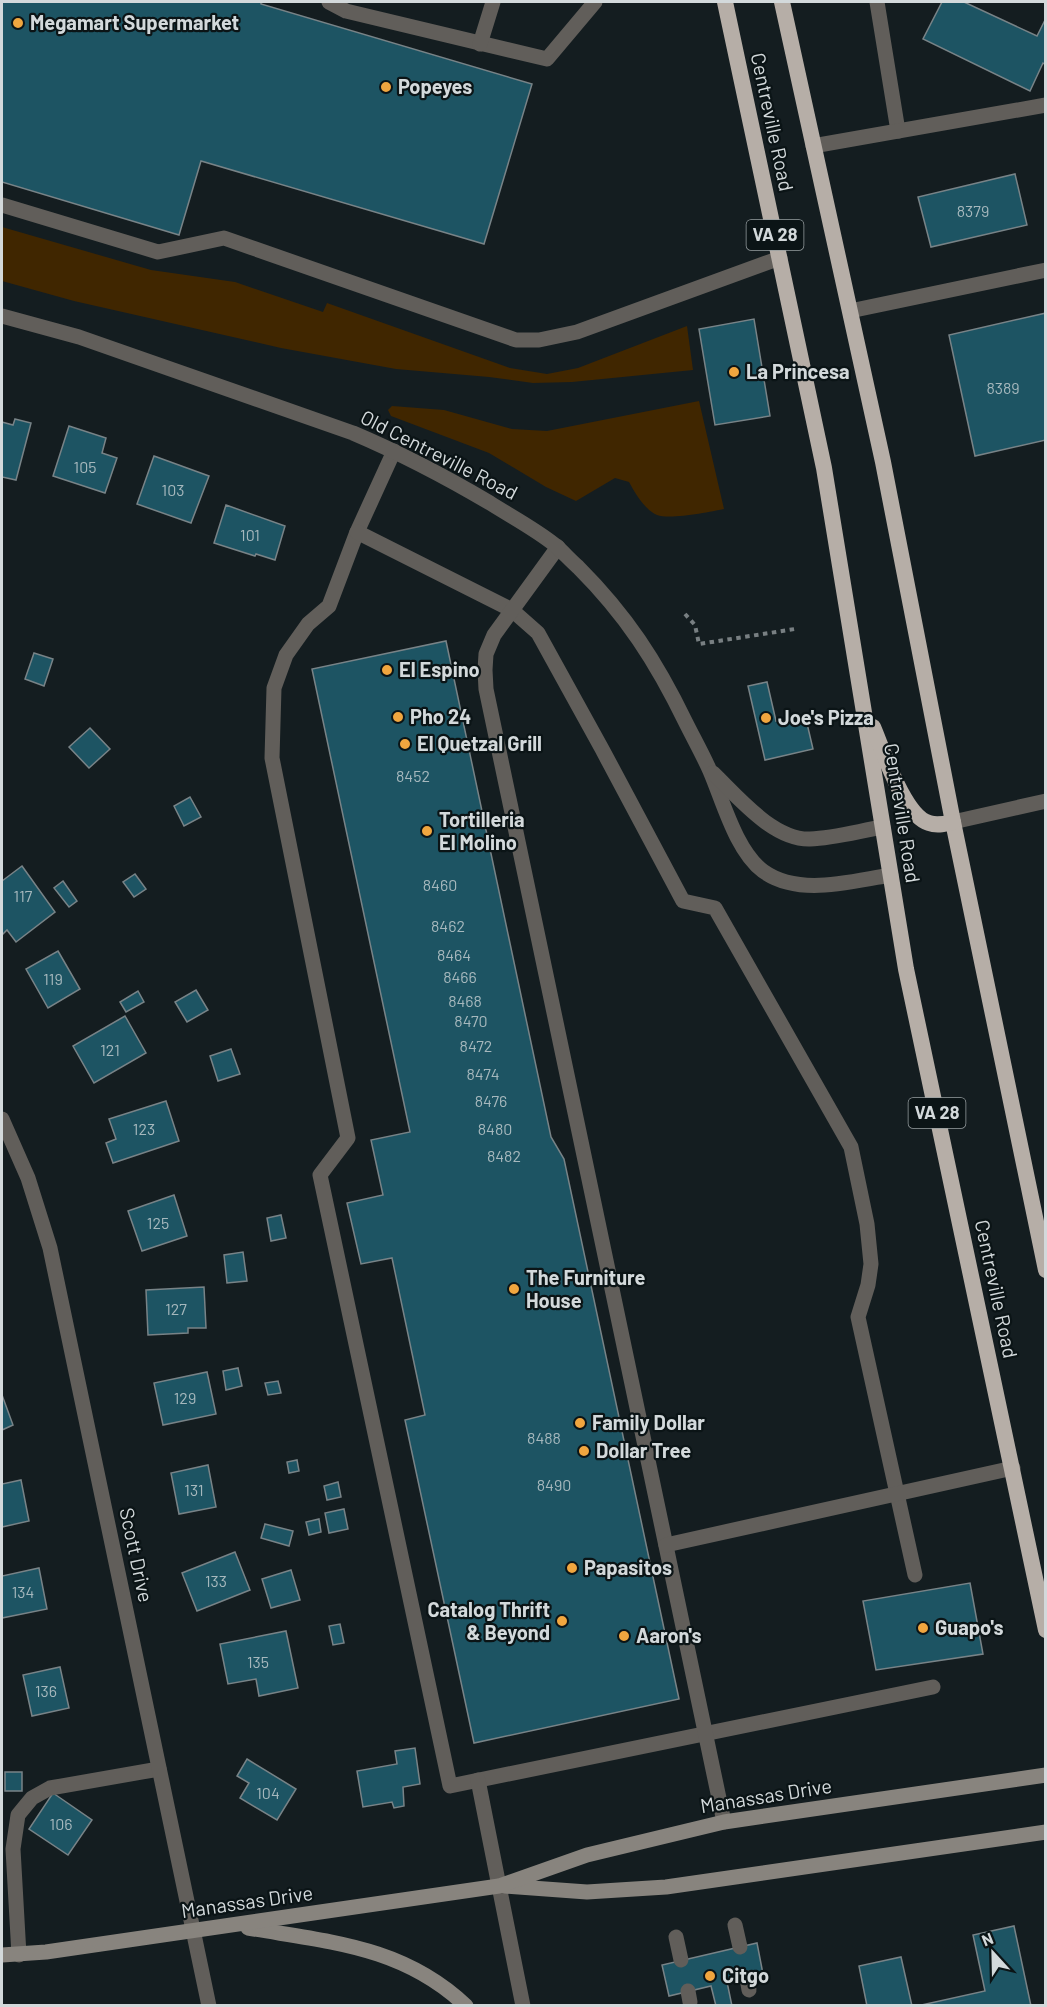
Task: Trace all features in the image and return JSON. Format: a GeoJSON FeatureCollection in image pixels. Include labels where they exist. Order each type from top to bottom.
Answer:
{"type":"FeatureCollection","features":[{"type":"Feature","properties":{"kind":"highway","name":"Centreville Road"},"geometry":{"type":"LineString","coordinates":[[725,2],[824,468],[906,969],[1046,1630]]}},
{"type":"Feature","properties":{"kind":"highway","name":"Centreville Road"},"geometry":{"type":"LineString","coordinates":[[782,2],[883,462],[953,822],[1046,1270]]}},
{"type":"Feature","properties":{"kind":"highway"},"geometry":{"type":"LineString","coordinates":[[863,704],[892,772],[918,817],[927,823],[939,825],[953,822]]}},
{"type":"Feature","properties":{"kind":"main road","name":"Manassas Drive"},"geometry":{"type":"LineString","coordinates":[[2,1955],[19,1955],[194,1931],[499,1886],[587,1855],[724,1822],[1046,1775]]}},
{"type":"Feature","properties":{"kind":"main road","name":"Manassas Drive"},"geometry":{"type":"LineString","coordinates":[[499,1886],[587,1892],[666,1887],[1046,1832]]}},
{"type":"Feature","properties":{"kind":"main road"},"geometry":{"type":"LineString","coordinates":[[233,1925],[344,1944],[384,1954],[436,1980],[466,2006]]}},
{"type":"Feature","properties":{"kind":"street"},"geometry":{"type":"LineString","coordinates":[[329,2],[346,11],[547,59],[595,2]]}},
{"type":"Feature","properties":{"kind":"street"},"geometry":{"type":"LineString","coordinates":[[480,44],[493,2]]}},
{"type":"Feature","properties":{"kind":"street"},"geometry":{"type":"LineString","coordinates":[[877,2],[898,131]]}},
{"type":"Feature","properties":{"kind":"street"},"geometry":{"type":"LineString","coordinates":[[813,146],[1046,105]]}},
{"type":"Feature","properties":{"kind":"street"},"geometry":{"type":"LineString","coordinates":[[2,205],[158,252],[224,238],[516,340],[539,340],[577,332],[780,258]]}},
{"type":"Feature","properties":{"kind":"street"},"geometry":{"type":"LineString","coordinates":[[850,311],[1046,270]]}},
{"type":"Feature","properties":{"kind":"street","name":"Old Centreville Road"},"geometry":{"type":"LineString","coordinates":[[2,316],[79,337],[353,433],[450,480],[538,531],[558,547],[601,591],[639,638],[669,689],[710,770],[733,830],[752,860],[762,870],[794,884],[812,885],[840,883],[891,874]]}},
{"type":"Feature","properties":{"kind":"street"},"geometry":{"type":"LineString","coordinates":[[394,451],[357,532],[329,606],[308,624],[286,655],[274,688],[272,758],[348,1138],[321,1175],[450,1786],[933,1687]]}},
{"type":"Feature","properties":{"kind":"street"},"geometry":{"type":"LineString","coordinates":[[357,532],[512,610],[538,633],[683,901],[715,908],[851,1147],[867,1224],[871,1263],[868,1285],[858,1317],[915,1575]]}},
{"type":"Feature","properties":{"kind":"street"},"geometry":{"type":"LineString","coordinates":[[558,547],[494,635],[486,654],[484,670],[486,690],[724,1822]]}},
{"type":"Feature","properties":{"kind":"street","name":"Old Centreville Road"},"geometry":{"type":"LineString","coordinates":[[710,770],[770,826],[785,835],[812,839],[883,827]]}},
{"type":"Feature","properties":{"kind":"street"},"geometry":{"type":"LineString","coordinates":[[953,822],[1046,801]]}},
{"type":"Feature","properties":{"kind":"street","name":"Scott Drive"},"geometry":{"type":"LineString","coordinates":[[2,1119],[28,1178],[50,1248],[209,2006]]}},
{"type":"Feature","properties":{"kind":"street"},"geometry":{"type":"LineString","coordinates":[[666,1545],[1013,1468]]}},
{"type":"Feature","properties":{"kind":"street"},"geometry":{"type":"LineString","coordinates":[[19,1955],[13,1849],[18,1815],[32,1798],[50,1788],[159,1768]]}},
{"type":"Feature","properties":{"kind":"street"},"geometry":{"type":"LineString","coordinates":[[478,1780],[523,2006]]}},
{"type":"Feature","properties":{"kind":"street"},"geometry":{"type":"LineString","coordinates":[[735,1925],[740,1947]]}},
{"type":"Feature","properties":{"kind":"street"},"geometry":{"type":"LineString","coordinates":[[676,1937],[681,1960]]}},
{"type":"Feature","properties":{"kind":"path"},"geometry":{"type":"LineString","coordinates":[[686,614],[695,625],[699,645],[795,629]]}},
{"type":"Feature","properties":{"kind":"shaded area"},"geometry":{"type":"Polygon","coordinates":[[[2,227],[151,270],[235,282],[323,312],[327,303],[510,368],[547,374],[578,368],[687,326],[693,370],[572,382],[533,383],[396,369],[281,348],[74,301],[2,281],[2,227]]]}},
{"type":"Feature","properties":{"kind":"shaded area"},"geometry":{"type":"Polygon","coordinates":[[[699,401],[724,509],[671,517],[653,513],[641,501],[629,482],[615,478],[576,501],[546,487],[489,453],[391,416],[388,410],[392,406],[444,410],[512,429],[547,431],[699,401]]]}},
{"type":"Feature","properties":{"kind":"building"},"geometry":{"type":"Polygon","coordinates":[[[2,2],[261,2],[261,4],[532,84],[484,244],[201,161],[179,235],[2,182],[2,2]]]}},
{"type":"Feature","properties":{"kind":"building"},"geometry":{"type":"Polygon","coordinates":[[[942,2],[964,2],[1037,36],[1046,18],[1046,65],[1043,63],[1030,91],[923,39],[942,2]]]}},
{"type":"Feature","properties":{"kind":"building"},"geometry":{"type":"Polygon","coordinates":[[[1015,174],[1027,225],[931,247],[918,197],[1015,174]]]}},
{"type":"Feature","properties":{"kind":"building"},"geometry":{"type":"Polygon","coordinates":[[[1046,313],[1046,440],[975,456],[949,335],[1046,313]]]}},
{"type":"Feature","properties":{"kind":"building","name":"La Princesa"},"geometry":{"type":"Polygon","coordinates":[[[754,319],[770,416],[715,425],[699,329],[754,319]]]}},
{"type":"Feature","properties":{"kind":"building"},"geometry":{"type":"Polygon","coordinates":[[[15,419],[31,423],[16,480],[2,477],[2,422],[13,425],[15,419]]]}},
{"type":"Feature","properties":{"kind":"building"},"geometry":{"type":"Polygon","coordinates":[[[69,426],[106,438],[102,453],[117,458],[105,493],[53,476],[69,426]]]}},
{"type":"Feature","properties":{"kind":"building"},"geometry":{"type":"Polygon","coordinates":[[[154,456],[209,476],[191,523],[137,504],[154,456]]]}},
{"type":"Feature","properties":{"kind":"building"},"geometry":{"type":"Polygon","coordinates":[[[226,505],[285,526],[275,560],[214,543],[226,505]]]}},
{"type":"Feature","properties":{"kind":"building"},"geometry":{"type":"Polygon","coordinates":[[[446,641],[551,1137],[564,1159],[679,1699],[474,1743],[405,1420],[425,1415],[392,1258],[361,1264],[347,1203],[383,1195],[371,1140],[410,1132],[312,669],[446,641]]]}},
{"type":"Feature","properties":{"kind":"building"},"geometry":{"type":"Polygon","coordinates":[[[34,653],[53,659],[44,686],[25,679],[34,653]]]}},
{"type":"Feature","properties":{"kind":"building","name":"Joe's Pizza"},"geometry":{"type":"Polygon","coordinates":[[[767,682],[776,721],[805,715],[813,749],[765,760],[748,686],[767,682]]]}},
{"type":"Feature","properties":{"kind":"building"},"geometry":{"type":"Polygon","coordinates":[[[90,728],[110,749],[89,768],[69,747],[90,728]]]}},
{"type":"Feature","properties":{"kind":"building"},"geometry":{"type":"Polygon","coordinates":[[[190,797],[201,817],[184,826],[174,806],[190,797]]]}},
{"type":"Feature","properties":{"kind":"building"},"geometry":{"type":"Polygon","coordinates":[[[22,866],[55,912],[16,942],[7,930],[2,935],[2,881],[22,866]]]}},
{"type":"Feature","properties":{"kind":"building"},"geometry":{"type":"Polygon","coordinates":[[[135,874],[146,889],[134,897],[123,882],[135,874]]]}},
{"type":"Feature","properties":{"kind":"building"},"geometry":{"type":"Polygon","coordinates":[[[63,881],[77,901],[69,907],[54,888],[63,881]]]}},
{"type":"Feature","properties":{"kind":"building"},"geometry":{"type":"Polygon","coordinates":[[[58,951],[80,989],[48,1008],[26,969],[58,951]]]}},
{"type":"Feature","properties":{"kind":"building"},"geometry":{"type":"Polygon","coordinates":[[[196,990],[208,1010],[187,1022],[175,1002],[196,990]]]}},
{"type":"Feature","properties":{"kind":"building"},"geometry":{"type":"Polygon","coordinates":[[[138,991],[144,1002],[126,1012],[120,1002],[138,991]]]}},
{"type":"Feature","properties":{"kind":"building"},"geometry":{"type":"Polygon","coordinates":[[[125,1016],[146,1053],[94,1083],[73,1046],[125,1016]]]}},
{"type":"Feature","properties":{"kind":"building"},"geometry":{"type":"Polygon","coordinates":[[[231,1049],[240,1074],[218,1081],[210,1056],[231,1049]]]}},
{"type":"Feature","properties":{"kind":"building"},"geometry":{"type":"Polygon","coordinates":[[[166,1101],[179,1141],[113,1163],[106,1143],[116,1139],[109,1119],[166,1101]]]}},
{"type":"Feature","properties":{"kind":"building"},"geometry":{"type":"Polygon","coordinates":[[[174,1195],[187,1236],[142,1251],[128,1211],[174,1195]]]}},
{"type":"Feature","properties":{"kind":"building"},"geometry":{"type":"Polygon","coordinates":[[[281,1215],[286,1238],[271,1241],[267,1218],[281,1215]]]}},
{"type":"Feature","properties":{"kind":"building"},"geometry":{"type":"Polygon","coordinates":[[[243,1252],[247,1281],[227,1283],[224,1255],[243,1252]]]}},
{"type":"Feature","properties":{"kind":"building"},"geometry":{"type":"Polygon","coordinates":[[[204,1287],[206,1328],[188,1328],[188,1333],[148,1335],[146,1290],[204,1287]]]}},
{"type":"Feature","properties":{"kind":"building"},"geometry":{"type":"Polygon","coordinates":[[[238,1368],[242,1386],[226,1390],[223,1371],[238,1368]]]}},
{"type":"Feature","properties":{"kind":"building"},"geometry":{"type":"Polygon","coordinates":[[[207,1372],[216,1414],[163,1425],[154,1383],[207,1372]]]}},
{"type":"Feature","properties":{"kind":"building"},"geometry":{"type":"Polygon","coordinates":[[[278,1381],[281,1393],[268,1395],[265,1383],[278,1381]]]}},
{"type":"Feature","properties":{"kind":"building"},"geometry":{"type":"Polygon","coordinates":[[[2,1395],[13,1425],[2,1430],[2,1395]]]}},
{"type":"Feature","properties":{"kind":"building"},"geometry":{"type":"Polygon","coordinates":[[[297,1460],[299,1471],[289,1473],[287,1462],[297,1460]]]}},
{"type":"Feature","properties":{"kind":"building"},"geometry":{"type":"Polygon","coordinates":[[[208,1465],[216,1507],[179,1514],[171,1473],[208,1465]]]}},
{"type":"Feature","properties":{"kind":"building"},"geometry":{"type":"Polygon","coordinates":[[[21,1480],[29,1521],[2,1527],[2,1484],[21,1480]]]}},
{"type":"Feature","properties":{"kind":"building"},"geometry":{"type":"Polygon","coordinates":[[[338,1482],[341,1497],[327,1500],[324,1486],[338,1482]]]}},
{"type":"Feature","properties":{"kind":"building"},"geometry":{"type":"Polygon","coordinates":[[[344,1509],[348,1529],[329,1533],[325,1513],[344,1509]]]}},
{"type":"Feature","properties":{"kind":"building"},"geometry":{"type":"Polygon","coordinates":[[[319,1519],[321,1532],[309,1535],[306,1522],[319,1519]]]}},
{"type":"Feature","properties":{"kind":"building"},"geometry":{"type":"Polygon","coordinates":[[[265,1524],[293,1531],[289,1546],[261,1538],[265,1524]]]}},
{"type":"Feature","properties":{"kind":"building"},"geometry":{"type":"Polygon","coordinates":[[[235,1552],[250,1590],[197,1611],[182,1573],[235,1552]]]}},
{"type":"Feature","properties":{"kind":"building"},"geometry":{"type":"Polygon","coordinates":[[[39,1568],[47,1609],[2,1618],[2,1576],[39,1568]]]}},
{"type":"Feature","properties":{"kind":"building"},"geometry":{"type":"Polygon","coordinates":[[[291,1570],[300,1600],[271,1608],[262,1579],[291,1570]]]}},
{"type":"Feature","properties":{"kind":"building","name":"Guapo's"},"geometry":{"type":"Polygon","coordinates":[[[970,1583],[983,1654],[876,1670],[863,1601],[970,1583]]]}},
{"type":"Feature","properties":{"kind":"building"},"geometry":{"type":"Polygon","coordinates":[[[340,1624],[344,1643],[333,1645],[329,1626],[340,1624]]]}},
{"type":"Feature","properties":{"kind":"building"},"geometry":{"type":"Polygon","coordinates":[[[286,1631],[298,1688],[259,1696],[256,1679],[228,1684],[220,1644],[286,1631]]]}},
{"type":"Feature","properties":{"kind":"building"},"geometry":{"type":"Polygon","coordinates":[[[60,1667],[69,1708],[32,1716],[23,1675],[60,1667]]]}},
{"type":"Feature","properties":{"kind":"building"},"geometry":{"type":"Polygon","coordinates":[[[415,1748],[420,1784],[403,1787],[404,1806],[394,1808],[392,1802],[363,1807],[357,1771],[397,1764],[395,1751],[415,1748]]]}},
{"type":"Feature","properties":{"kind":"building"},"geometry":{"type":"Polygon","coordinates":[[[247,1759],[296,1789],[277,1820],[240,1798],[249,1783],[237,1776],[247,1759]]]}},
{"type":"Feature","properties":{"kind":"building"},"geometry":{"type":"Polygon","coordinates":[[[5,1772],[22,1772],[22,1791],[5,1791],[5,1772]]]}},
{"type":"Feature","properties":{"kind":"building"},"geometry":{"type":"Polygon","coordinates":[[[53,1793],[92,1820],[68,1855],[29,1829],[53,1793]]]}},
{"type":"Feature","properties":{"kind":"building"},"geometry":{"type":"Polygon","coordinates":[[[1014,1926],[1031,2006],[917,2006],[985,1991],[973,1935],[1014,1926]]]}},
{"type":"Feature","properties":{"kind":"building","name":"Citgo"},"geometry":{"type":"Polygon","coordinates":[[[757,1943],[763,1974],[727,1982],[732,2006],[716,2006],[711,1986],[669,1996],[662,1965],[757,1943]]]}},
{"type":"Feature","properties":{"kind":"building"},"geometry":{"type":"Polygon","coordinates":[[[901,1957],[912,2006],[867,2006],[859,1966],[901,1957]]]}},
{"type":"Feature","properties":{"kind":"place","name":"Megamart Supermarket"},"geometry":{"type":"Point","coordinates":[18,23]}},
{"type":"Feature","properties":{"kind":"place","name":"Popeyes"},"geometry":{"type":"Point","coordinates":[386,87]}},
{"type":"Feature","properties":{"kind":"place","name":"La Princesa"},"geometry":{"type":"Point","coordinates":[734,372]}},
{"type":"Feature","properties":{"kind":"place","name":"El Espino"},"geometry":{"type":"Point","coordinates":[387,670]}},
{"type":"Feature","properties":{"kind":"place","name":"Pho 24"},"geometry":{"type":"Point","coordinates":[398,717]}},
{"type":"Feature","properties":{"kind":"place","name":"Joe's Pizza"},"geometry":{"type":"Point","coordinates":[766,718]}},
{"type":"Feature","properties":{"kind":"place","name":"El Quetzal Grill"},"geometry":{"type":"Point","coordinates":[405,744]}},
{"type":"Feature","properties":{"kind":"place","name":"Tortilleria El Molino"},"geometry":{"type":"Point","coordinates":[427,831]}},
{"type":"Feature","properties":{"kind":"place","name":"The Furniture House"},"geometry":{"type":"Point","coordinates":[514,1289]}},
{"type":"Feature","properties":{"kind":"place","name":"Family Dollar"},"geometry":{"type":"Point","coordinates":[580,1423]}},
{"type":"Feature","properties":{"kind":"place","name":"Dollar Tree"},"geometry":{"type":"Point","coordinates":[584,1451]}},
{"type":"Feature","properties":{"kind":"place","name":"Papasitos"},"geometry":{"type":"Point","coordinates":[572,1568]}},
{"type":"Feature","properties":{"kind":"place","name":"Catalog Thrift & Beyond"},"geometry":{"type":"Point","coordinates":[562,1621]}},
{"type":"Feature","properties":{"kind":"place","name":"Guapo's"},"geometry":{"type":"Point","coordinates":[923,1628]}},
{"type":"Feature","properties":{"kind":"place","name":"Aaron's"},"geometry":{"type":"Point","coordinates":[624,1636]}},
{"type":"Feature","properties":{"kind":"place","name":"Citgo"},"geometry":{"type":"Point","coordinates":[710,1976]}}]}
